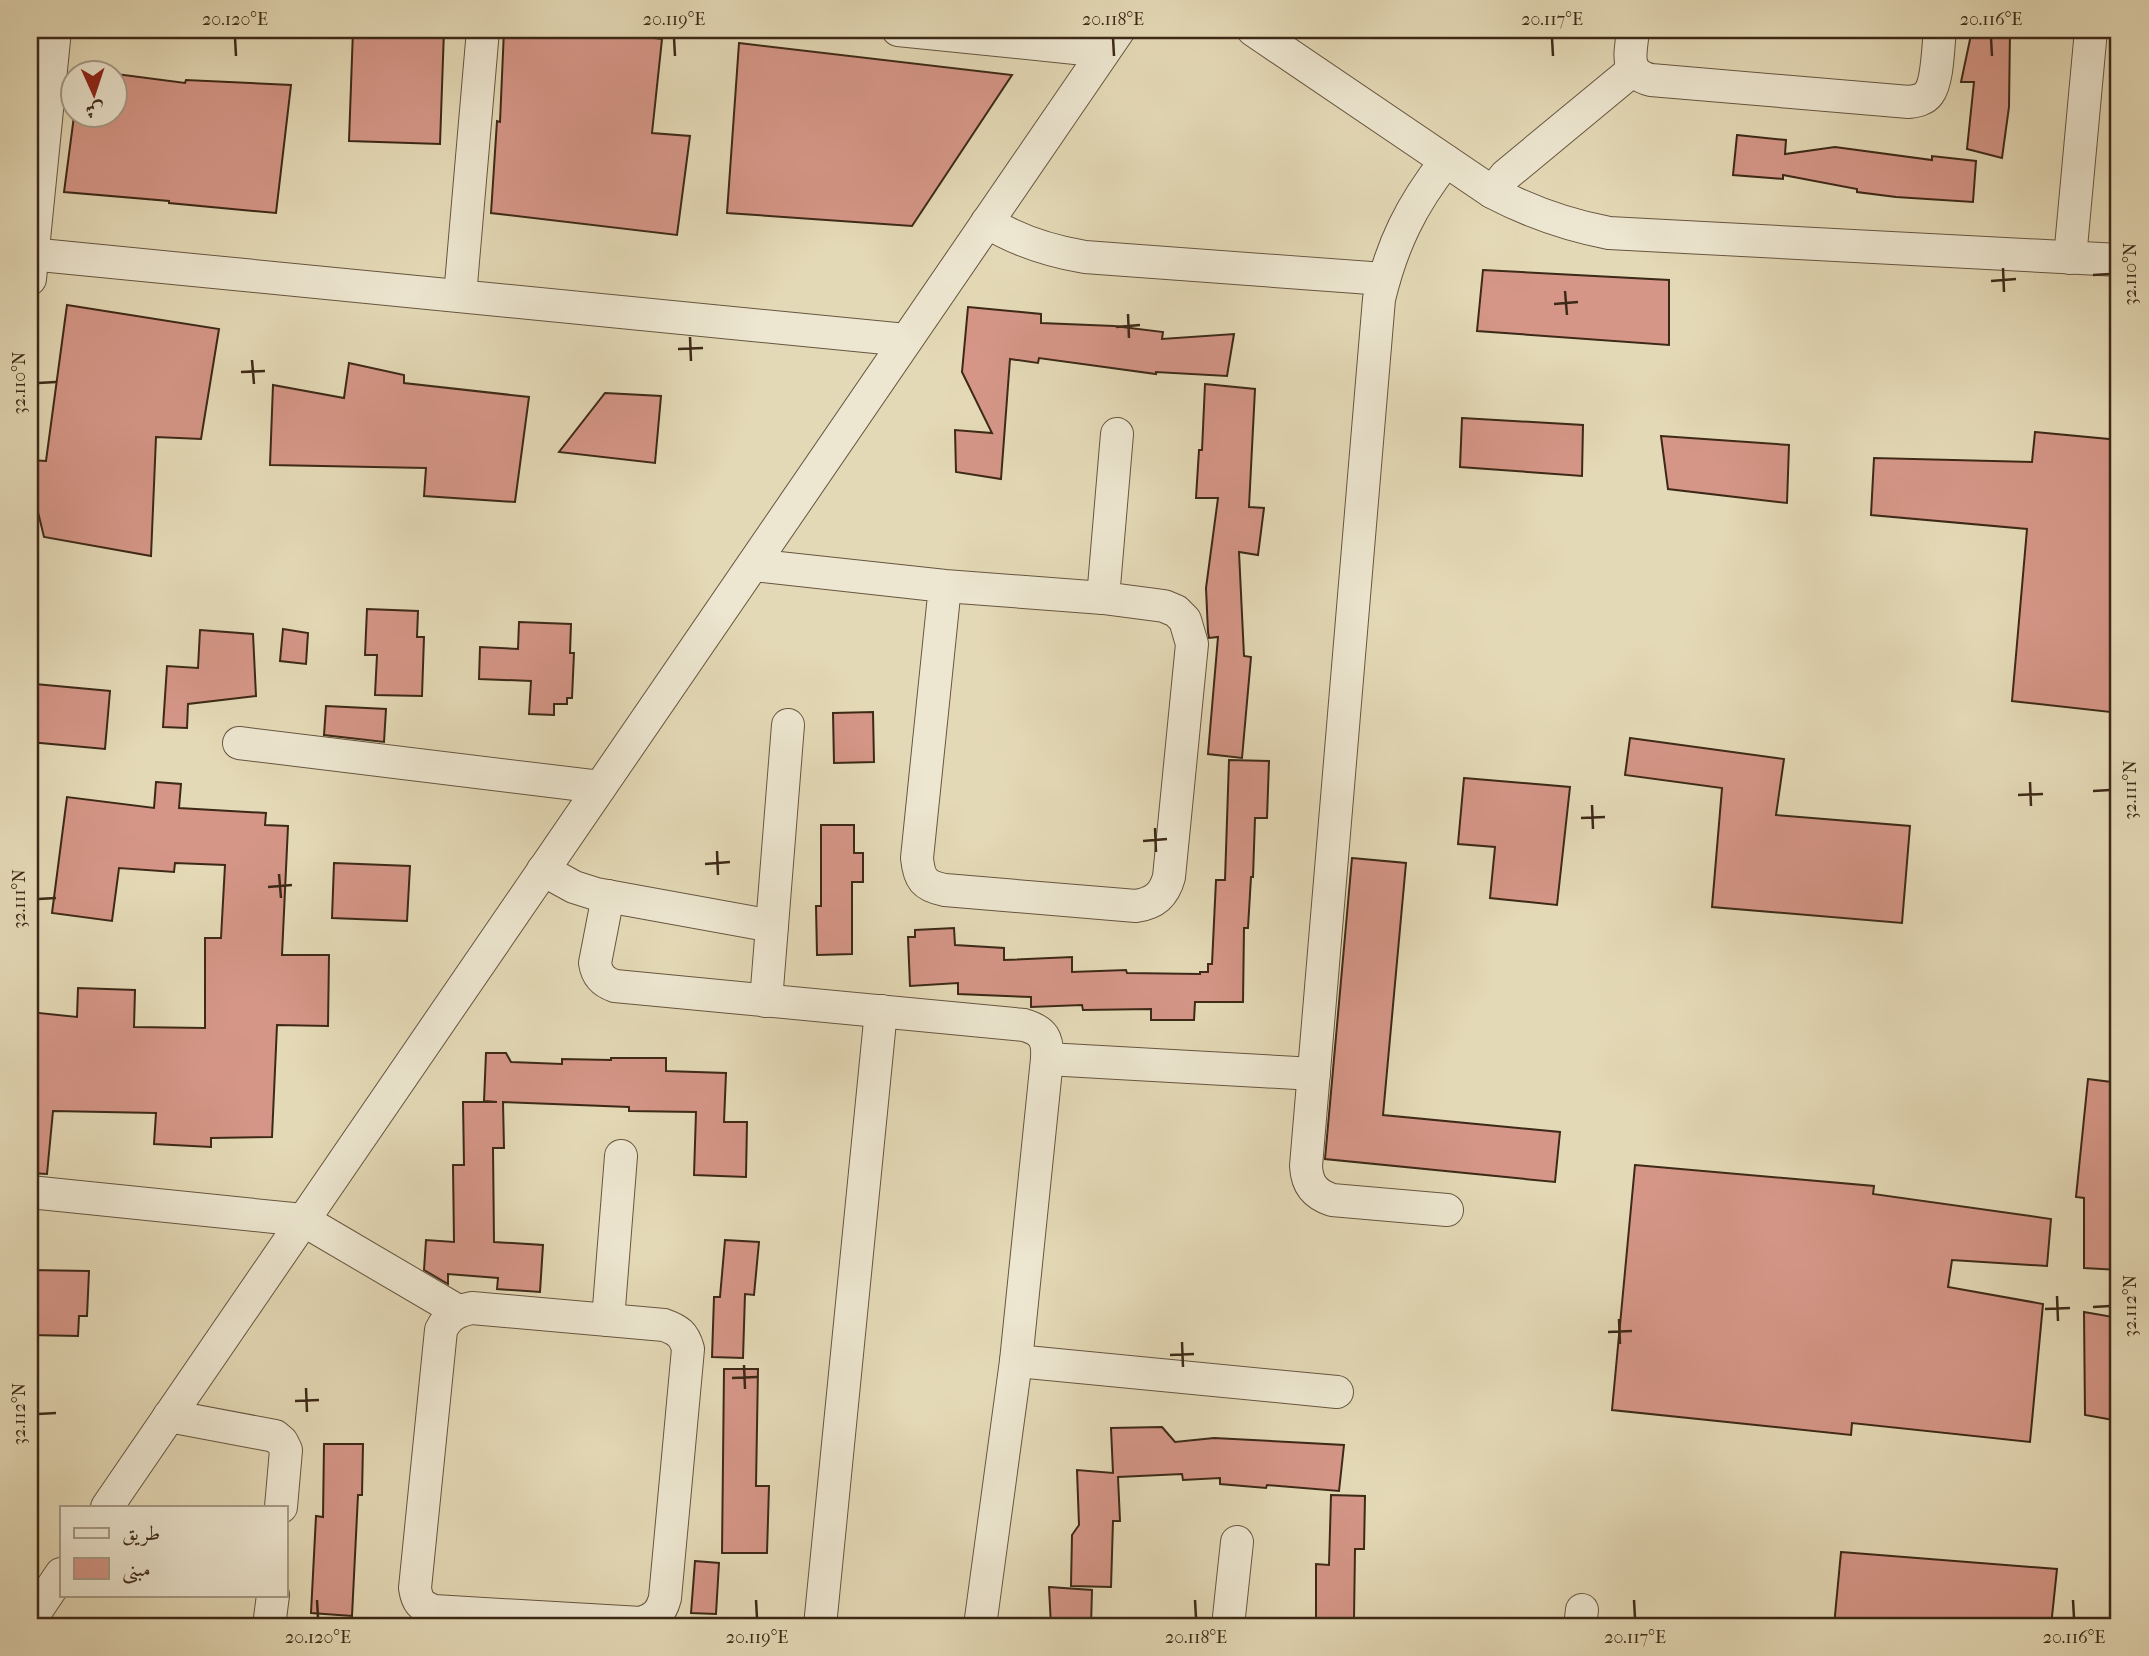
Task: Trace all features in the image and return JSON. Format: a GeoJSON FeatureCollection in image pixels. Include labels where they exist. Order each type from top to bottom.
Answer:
{"type":"FeatureCollection","features":[{"type":"Feature","properties":{"kind":"street"},"geometry":{"type":"LineString","coordinates":[[55,30],[31,263],[460,296],[906,340]]}},
{"type":"Feature","properties":{"kind":"street"},"geometry":{"type":"LineString","coordinates":[[460,296],[484,30]]}},
{"type":"Feature","properties":{"kind":"street"},"geometry":{"type":"LineString","coordinates":[[898,30],[1112,41]]}},
{"type":"Feature","properties":{"kind":"street"},"geometry":{"type":"LineString","coordinates":[[1253,30],[1492,192],[1549,218],[1609,233],[2119,260]]}},
{"type":"Feature","properties":{"kind":"street"},"geometry":{"type":"LineString","coordinates":[[1633,30],[1633,69],[1640,77],[1651,80],[1909,102],[1920,100],[1929,94],[1933,84],[1940,30]]}},
{"type":"Feature","properties":{"kind":"street"},"geometry":{"type":"LineString","coordinates":[[2070,258],[2091,30]]}},
{"type":"Feature","properties":{"kind":"street"},"geometry":{"type":"LineString","coordinates":[[108,1506],[1112,41]]}},
{"type":"Feature","properties":{"kind":"street"},"geometry":{"type":"LineString","coordinates":[[1492,192],[1506,175],[1633,69]]}},
{"type":"Feature","properties":{"kind":"street"},"geometry":{"type":"LineString","coordinates":[[1446,161],[1407,218],[1392,254],[1379,299],[1306,1166],[1307,1178],[1312,1188],[1321,1196],[1447,1210]]}},
{"type":"Feature","properties":{"kind":"street"},"geometry":{"type":"LineString","coordinates":[[987,222],[1009,235],[1057,253],[1384,279]]}},
{"type":"Feature","properties":{"kind":"street"},"geometry":{"type":"LineString","coordinates":[[1102,598],[1117,434]]}},
{"type":"Feature","properties":{"kind":"street"},"geometry":{"type":"LineString","coordinates":[[753,565],[945,586],[1102,598],[1164,606],[1176,611],[1185,620],[1192,644],[1168,877],[1166,888],[1159,898],[1136,906],[945,890],[933,888],[923,881],[916,858],[945,586]]}},
{"type":"Feature","properties":{"kind":"street"},"geometry":{"type":"LineString","coordinates":[[766,1001],[788,725]]}},
{"type":"Feature","properties":{"kind":"street"},"geometry":{"type":"LineString","coordinates":[[239,743],[600,787]]}},
{"type":"Feature","properties":{"kind":"street"},"geometry":{"type":"LineString","coordinates":[[543,870],[574,887],[608,896],[772,926]]}},
{"type":"Feature","properties":{"kind":"street"},"geometry":{"type":"LineString","coordinates":[[608,896],[595,963],[596,971],[607,983],[615,986],[1024,1025],[1035,1028],[1044,1036],[1048,1046],[1047,1059],[1016,1362],[980,1626]]}},
{"type":"Feature","properties":{"kind":"street"},"geometry":{"type":"LineString","coordinates":[[820,1626],[881,1011]]}},
{"type":"Feature","properties":{"kind":"street"},"geometry":{"type":"LineString","coordinates":[[1047,1059],[1314,1074]]}},
{"type":"Feature","properties":{"kind":"street"},"geometry":{"type":"LineString","coordinates":[[608,1320],[621,1156]]}},
{"type":"Feature","properties":{"kind":"street"},"geometry":{"type":"LineString","coordinates":[[30,1192],[303,1220],[457,1311]]}},
{"type":"Feature","properties":{"kind":"street"},"geometry":{"type":"LineString","coordinates":[[472,1308],[608,1320],[664,1325],[677,1330],[685,1338],[688,1349],[662,1609],[654,1619],[641,1623],[434,1611],[423,1606],[416,1599],[415,1588],[441,1330],[447,1319],[457,1311],[472,1308]]}},
{"type":"Feature","properties":{"kind":"street"},"geometry":{"type":"LineString","coordinates":[[1016,1362],[1337,1392]]}},
{"type":"Feature","properties":{"kind":"street"},"geometry":{"type":"LineString","coordinates":[[169,1416],[275,1436],[286,1450],[281,1506]]}},
{"type":"Feature","properties":{"kind":"street"},"geometry":{"type":"LineString","coordinates":[[1228,1626],[1237,1542]]}},
{"type":"Feature","properties":{"kind":"street"},"geometry":{"type":"LineString","coordinates":[[33,1609],[60,1575]]}},
{"type":"Feature","properties":{"kind":"street"},"geometry":{"type":"LineString","coordinates":[[270,1626],[273,1596]]}},
{"type":"Feature","properties":{"kind":"building"},"geometry":{"type":"Polygon","coordinates":[[[353,30],[444,30],[440,144],[349,141],[353,30]]]}},
{"type":"Feature","properties":{"kind":"building"},"geometry":{"type":"Polygon","coordinates":[[[504,30],[592,30],[662,39],[652,133],[690,136],[677,235],[491,213],[497,121],[500,122],[504,30]]]}},
{"type":"Feature","properties":{"kind":"building"},"geometry":{"type":"Polygon","coordinates":[[[1972,30],[2010,30],[2009,107],[2002,158],[1967,149],[1974,82],[1961,82],[1972,30]]]}},
{"type":"Feature","properties":{"kind":"building"},"geometry":{"type":"Polygon","coordinates":[[[739,43],[1012,75],[912,226],[727,213],[739,43]]]}},
{"type":"Feature","properties":{"kind":"building"},"geometry":{"type":"Polygon","coordinates":[[[130,76],[185,83],[186,80],[291,85],[276,213],[64,192],[72,130],[130,130],[130,76]]]}},
{"type":"Feature","properties":{"kind":"building"},"geometry":{"type":"Polygon","coordinates":[[[1737,135],[1786,140],[1785,154],[1835,147],[1932,160],[1932,156],[1976,161],[1973,202],[1857,192],[1857,189],[1783,175],[1783,179],[1733,175],[1737,135]]]}},
{"type":"Feature","properties":{"kind":"building"},"geometry":{"type":"Polygon","coordinates":[[[1483,270],[1669,280],[1669,345],[1477,331],[1483,270]]]}},
{"type":"Feature","properties":{"kind":"building"},"geometry":{"type":"Polygon","coordinates":[[[67,305],[219,329],[201,439],[156,437],[151,556],[44,537],[30,479],[30,460],[46,461],[67,305]]]}},
{"type":"Feature","properties":{"kind":"building"},"geometry":{"type":"Polygon","coordinates":[[[968,307],[1041,314],[1041,323],[1114,326],[1163,332],[1162,339],[1234,334],[1227,376],[1156,374],[1039,358],[1038,363],[1010,359],[1001,479],[956,472],[955,430],[992,433],[962,372],[968,307]]]}},
{"type":"Feature","properties":{"kind":"building"},"geometry":{"type":"Polygon","coordinates":[[[349,363],[404,375],[404,383],[529,397],[515,502],[424,496],[426,468],[270,465],[273,385],[344,398],[349,363]]]}},
{"type":"Feature","properties":{"kind":"building"},"geometry":{"type":"Polygon","coordinates":[[[1205,384],[1255,389],[1249,507],[1264,508],[1258,555],[1239,552],[1244,656],[1251,657],[1242,758],[1208,754],[1218,637],[1209,638],[1206,588],[1218,498],[1196,498],[1199,450],[1202,450],[1205,384]]]}},
{"type":"Feature","properties":{"kind":"building"},"geometry":{"type":"Polygon","coordinates":[[[605,393],[661,396],[655,463],[559,452],[605,393]]]}},
{"type":"Feature","properties":{"kind":"building"},"geometry":{"type":"Polygon","coordinates":[[[1462,418],[1583,425],[1582,476],[1460,467],[1462,418]]]}},
{"type":"Feature","properties":{"kind":"building"},"geometry":{"type":"Polygon","coordinates":[[[2035,432],[2119,440],[2119,713],[2012,701],[2027,529],[1871,515],[1874,458],[2032,462],[2035,432]]]}},
{"type":"Feature","properties":{"kind":"building"},"geometry":{"type":"Polygon","coordinates":[[[1661,436],[1789,445],[1787,503],[1668,489],[1661,436]]]}},
{"type":"Feature","properties":{"kind":"building"},"geometry":{"type":"Polygon","coordinates":[[[367,609],[418,611],[417,637],[424,637],[422,696],[375,695],[377,655],[365,655],[367,609]]]}},
{"type":"Feature","properties":{"kind":"building"},"geometry":{"type":"Polygon","coordinates":[[[519,622],[571,624],[570,653],[574,653],[572,698],[567,698],[567,704],[554,704],[554,715],[529,714],[531,681],[479,679],[480,647],[518,649],[519,622]]]}},
{"type":"Feature","properties":{"kind":"building"},"geometry":{"type":"Polygon","coordinates":[[[283,629],[308,633],[306,664],[280,661],[283,629]]]}},
{"type":"Feature","properties":{"kind":"building"},"geometry":{"type":"Polygon","coordinates":[[[200,630],[253,634],[256,696],[188,704],[187,728],[163,727],[167,666],[198,668],[200,630]]]}},
{"type":"Feature","properties":{"kind":"building"},"geometry":{"type":"Polygon","coordinates":[[[35,684],[110,691],[105,749],[30,742],[35,684]]]}},
{"type":"Feature","properties":{"kind":"building"},"geometry":{"type":"Polygon","coordinates":[[[326,706],[386,709],[384,742],[324,735],[326,706]]]}},
{"type":"Feature","properties":{"kind":"building"},"geometry":{"type":"Polygon","coordinates":[[[873,712],[874,762],[834,763],[833,713],[873,712]]]}},
{"type":"Feature","properties":{"kind":"building"},"geometry":{"type":"Polygon","coordinates":[[[1630,738],[1784,759],[1776,815],[1910,826],[1902,923],[1712,907],[1722,788],[1625,775],[1630,738]]]}},
{"type":"Feature","properties":{"kind":"building"},"geometry":{"type":"Polygon","coordinates":[[[1229,760],[1269,761],[1267,818],[1255,818],[1248,928],[1244,928],[1243,1002],[1195,1002],[1194,1020],[1151,1020],[1151,1009],[1083,1010],[1082,1005],[1031,1007],[1031,997],[958,994],[958,983],[910,986],[908,937],[915,937],[915,930],[954,928],[955,945],[1004,948],[1004,960],[1072,957],[1072,972],[1208,972],[1208,964],[1212,964],[1216,880],[1225,880],[1229,760]]]}},
{"type":"Feature","properties":{"kind":"building"},"geometry":{"type":"Polygon","coordinates":[[[1464,778],[1570,787],[1557,905],[1490,898],[1495,847],[1458,844],[1464,778]]]}},
{"type":"Feature","properties":{"kind":"building"},"geometry":{"type":"Polygon","coordinates":[[[156,782],[181,784],[179,808],[266,813],[265,825],[288,826],[282,955],[329,955],[328,1026],[277,1025],[272,1137],[211,1138],[211,1147],[154,1144],[156,1113],[53,1111],[47,1174],[30,1173],[30,1012],[77,1017],[78,988],[135,990],[134,1027],[205,1028],[205,938],[221,938],[225,865],[175,863],[174,872],[119,868],[112,921],[52,913],[67,797],[154,808],[156,782]]]}},
{"type":"Feature","properties":{"kind":"building"},"geometry":{"type":"Polygon","coordinates":[[[821,825],[854,825],[854,853],[863,853],[863,882],[852,882],[852,954],[817,955],[816,906],[821,906],[821,825]]]}},
{"type":"Feature","properties":{"kind":"building"},"geometry":{"type":"Polygon","coordinates":[[[1352,858],[1406,863],[1383,1115],[1560,1132],[1555,1182],[1325,1159],[1352,858]]]}},
{"type":"Feature","properties":{"kind":"building"},"geometry":{"type":"Polygon","coordinates":[[[334,863],[410,866],[407,921],[332,918],[334,863]]]}},
{"type":"Feature","properties":{"kind":"building"},"geometry":{"type":"Polygon","coordinates":[[[486,1053],[506,1053],[511,1062],[562,1064],[562,1059],[666,1058],[666,1071],[726,1073],[724,1122],[747,1122],[746,1177],[694,1175],[696,1112],[629,1111],[629,1107],[503,1102],[504,1148],[493,1148],[494,1242],[543,1245],[540,1292],[497,1289],[498,1278],[448,1274],[448,1284],[424,1270],[426,1240],[454,1242],[453,1165],[464,1165],[463,1102],[497,1102],[484,1101],[486,1053]]]}},
{"type":"Feature","properties":{"kind":"building"},"geometry":{"type":"Polygon","coordinates":[[[2088,1079],[2119,1083],[2119,1270],[2084,1268],[2084,1198],[2076,1197],[2088,1079]]]}},
{"type":"Feature","properties":{"kind":"building"},"geometry":{"type":"Polygon","coordinates":[[[1635,1165],[1874,1186],[1873,1194],[2051,1219],[2047,1266],[1952,1260],[1948,1287],[2043,1304],[2030,1442],[1852,1423],[1851,1435],[1612,1410],[1635,1165]]]}},
{"type":"Feature","properties":{"kind":"building"},"geometry":{"type":"Polygon","coordinates":[[[725,1240],[759,1242],[754,1295],[745,1294],[743,1358],[712,1357],[714,1297],[720,1297],[725,1240]]]}},
{"type":"Feature","properties":{"kind":"building"},"geometry":{"type":"Polygon","coordinates":[[[30,1270],[89,1271],[87,1316],[79,1316],[78,1336],[30,1335],[30,1270]]]}},
{"type":"Feature","properties":{"kind":"building"},"geometry":{"type":"Polygon","coordinates":[[[2084,1312],[2119,1318],[2119,1421],[2085,1415],[2084,1312]]]}},
{"type":"Feature","properties":{"kind":"building"},"geometry":{"type":"Polygon","coordinates":[[[724,1369],[758,1369],[756,1486],[769,1486],[767,1553],[722,1553],[724,1369]]]}},
{"type":"Feature","properties":{"kind":"building"},"geometry":{"type":"Polygon","coordinates":[[[1162,1427],[1175,1442],[1214,1438],[1344,1445],[1339,1491],[1220,1484],[1220,1478],[1183,1480],[1182,1474],[1118,1477],[1120,1521],[1113,1521],[1111,1587],[1071,1586],[1072,1535],[1079,1525],[1077,1470],[1113,1473],[1111,1428],[1162,1427]]]}},
{"type":"Feature","properties":{"kind":"building"},"geometry":{"type":"Polygon","coordinates":[[[324,1444],[363,1444],[362,1495],[358,1495],[352,1616],[311,1613],[316,1516],[323,1517],[324,1444]]]}},
{"type":"Feature","properties":{"kind":"building"},"geometry":{"type":"Polygon","coordinates":[[[1331,1495],[1365,1496],[1364,1549],[1355,1549],[1354,1619],[1316,1619],[1316,1564],[1329,1565],[1331,1495]]]}},
{"type":"Feature","properties":{"kind":"building"},"geometry":{"type":"Polygon","coordinates":[[[1841,1552],[2057,1569],[2051,1626],[1834,1626],[1841,1552]]]}},
{"type":"Feature","properties":{"kind":"building"},"geometry":{"type":"Polygon","coordinates":[[[695,1561],[719,1563],[716,1614],[691,1613],[695,1561]]]}},
{"type":"Feature","properties":{"kind":"building"},"geometry":{"type":"Polygon","coordinates":[[[1049,1587],[1092,1590],[1091,1626],[1051,1626],[1049,1587]]]}}]}
